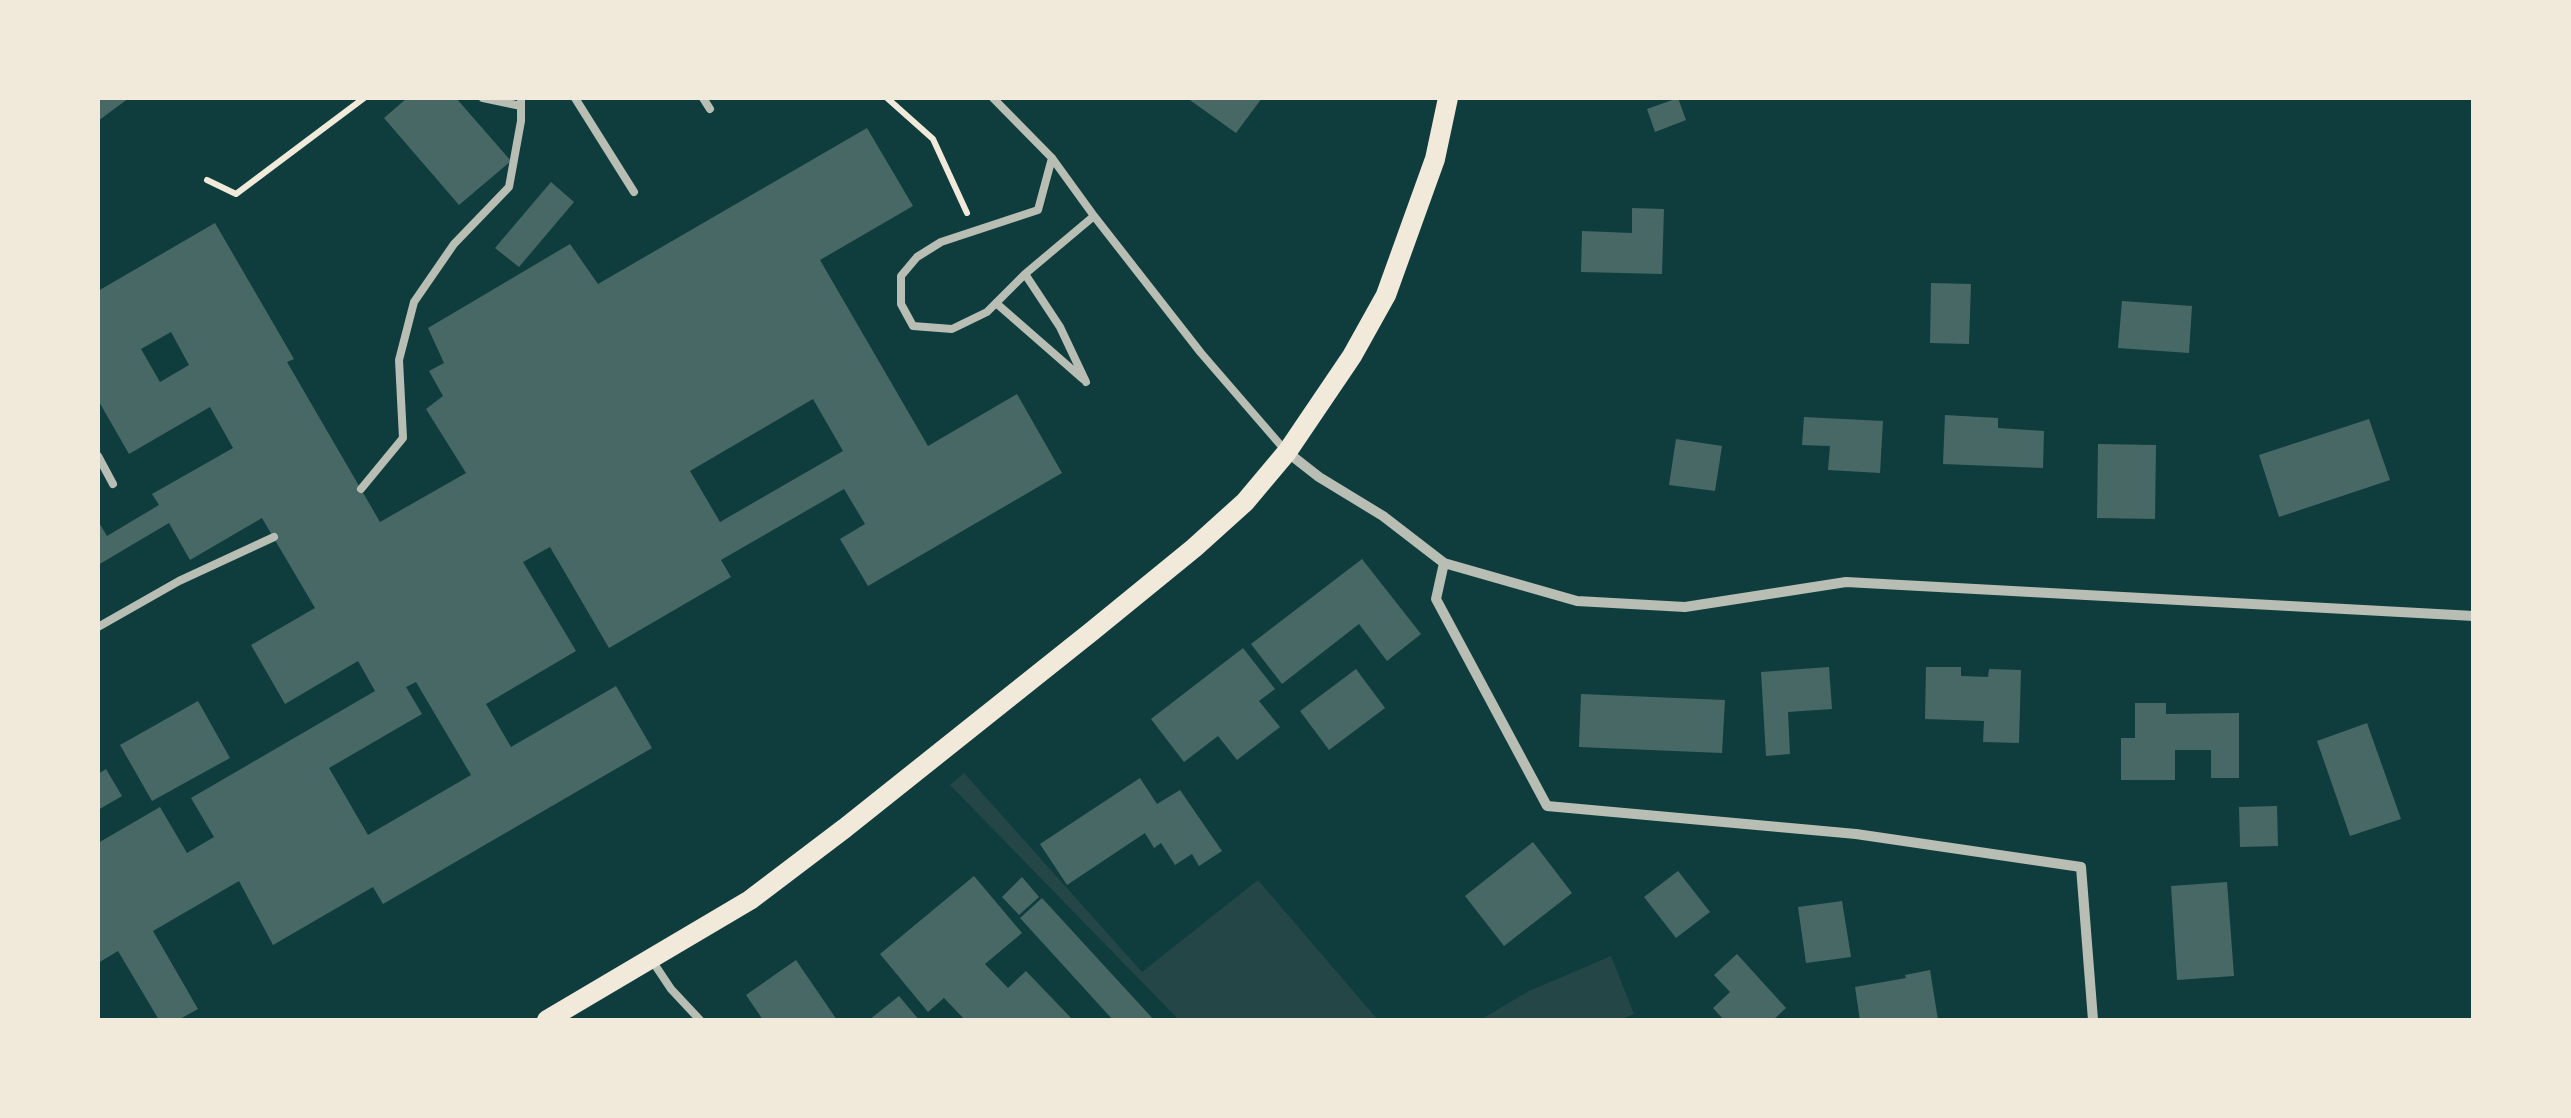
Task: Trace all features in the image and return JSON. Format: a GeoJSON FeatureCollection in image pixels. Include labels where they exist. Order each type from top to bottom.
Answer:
{"type":"FeatureCollection","features":[{"type":"Feature","properties":{"kind":"main road"},"geometry":{"type":"LineString","coordinates":[[547,1020],[750,900],[957,740],[1245,502],[1287,452],[1352,356],[1386,295],[1435,160],[1448,98]]}},
{"type":"Feature","properties":{"kind":"street"},"geometry":{"type":"LineString","coordinates":[[1287,452],[1319,477],[1383,516],[1444,563],[1577,600],[1685,607],[1846,582],[2474,616]]}},
{"type":"Feature","properties":{"kind":"street"},"geometry":{"type":"LineString","coordinates":[[1444,563],[1436,599],[1547,806],[1856,834],[2081,867],[2094,1020]]}},
{"type":"Feature","properties":{"kind":"lane"},"geometry":{"type":"LineString","coordinates":[[361,489],[403,438],[399,360],[414,302],[454,244],[509,188],[521,102],[482,98]]}},
{"type":"Feature","properties":{"kind":"lane"},"geometry":{"type":"LineString","coordinates":[[575,98],[634,192]]}},
{"type":"Feature","properties":{"kind":"lane"},"geometry":{"type":"LineString","coordinates":[[702,98],[710,109]]}},
{"type":"Feature","properties":{"kind":"lane"},"geometry":{"type":"LineString","coordinates":[[992,98],[1052,158],[1202,354],[1287,452]]}},
{"type":"Feature","properties":{"kind":"lane"},"geometry":{"type":"LineString","coordinates":[[1052,158],[1038,210],[941,242],[917,257],[901,276],[901,304],[912,326],[952,329],[987,312],[1094,216]]}},
{"type":"Feature","properties":{"kind":"lane"},"geometry":{"type":"LineString","coordinates":[[996,303],[1086,382],[1060,327],[1025,274]]}},
{"type":"Feature","properties":{"kind":"lane"},"geometry":{"type":"LineString","coordinates":[[98,456],[114,484]]}},
{"type":"Feature","properties":{"kind":"lane"},"geometry":{"type":"LineString","coordinates":[[98,627],[179,581],[274,537]]}},
{"type":"Feature","properties":{"kind":"lane"},"geometry":{"type":"LineString","coordinates":[[652,959],[671,989],[700,1020]]}},
{"type":"Feature","properties":{"kind":"path"},"geometry":{"type":"LineString","coordinates":[[207,180],[236,194],[364,98]]}},
{"type":"Feature","properties":{"kind":"path"},"geometry":{"type":"LineString","coordinates":[[887,98],[933,138],[967,213],[969,232]]}},
{"type":"Feature","properties":{"kind":"shaded area"},"geometry":{"type":"Polygon","coordinates":[[[964,773],[1142,972],[1258,880],[1378,1020],[1179,1020],[950,785],[964,773]]]}},
{"type":"Feature","properties":{"kind":"shaded area"},"geometry":{"type":"Polygon","coordinates":[[[1611,956],[1634,1014],[1619,1020],[1480,1020],[1529,991],[1611,956]]]}},
{"type":"Feature","properties":{"kind":"building"},"geometry":{"type":"Polygon","coordinates":[[[98,98],[129,98],[98,121],[98,98]]]}},
{"type":"Feature","properties":{"kind":"building"},"geometry":{"type":"Polygon","coordinates":[[[407,98],[456,98],[511,161],[459,205],[384,118],[407,98]]]}},
{"type":"Feature","properties":{"kind":"building"},"geometry":{"type":"Polygon","coordinates":[[[1187,98],[1262,98],[1236,133],[1187,98]]]}},
{"type":"Feature","properties":{"kind":"building"},"geometry":{"type":"Polygon","coordinates":[[[1678,98],[1686,120],[1655,132],[1647,109],[1678,98]]]}},
{"type":"Feature","properties":{"kind":"building"},"geometry":{"type":"Polygon","coordinates":[[[867,128],[913,206],[820,260],[928,446],[1017,394],[1062,473],[868,586],[840,539],[865,524],[844,489],[721,560],[731,577],[609,648],[550,547],[523,562],[576,651],[486,704],[511,747],[616,686],[652,748],[383,904],[373,887],[273,945],[239,881],[153,931],[198,1009],[178,1020],[159,1020],[118,951],[98,963],[98,843],[160,807],[187,853],[214,837],[191,798],[375,691],[358,661],[285,704],[251,645],[315,608],[262,518],[190,560],[169,523],[98,565],[98,521],[107,536],[159,505],[152,494],[233,448],[210,407],[129,454],[98,400],[98,291],[215,223],[294,359],[287,362],[380,522],[466,473],[426,409],[443,396],[429,371],[444,363],[428,328],[570,244],[598,284],[867,128]],[[171,332],[141,349],[160,382],[189,365],[171,332]],[[813,399],[690,471],[720,522],[843,451],[813,399]],[[416,682],[406,687],[422,714],[329,768],[368,835],[471,775],[416,682]]]}},
{"type":"Feature","properties":{"kind":"building"},"geometry":{"type":"Polygon","coordinates":[[[551,182],[574,202],[519,267],[495,248],[551,182]]]}},
{"type":"Feature","properties":{"kind":"building"},"geometry":{"type":"Polygon","coordinates":[[[1632,208],[1664,209],[1662,274],[1581,272],[1582,231],[1632,233],[1632,208]]]}},
{"type":"Feature","properties":{"kind":"building"},"geometry":{"type":"Polygon","coordinates":[[[1931,283],[1971,284],[1969,344],[1930,343],[1931,283]]]}},
{"type":"Feature","properties":{"kind":"building"},"geometry":{"type":"Polygon","coordinates":[[[2122,301],[2192,306],[2189,353],[2118,348],[2122,301]]]}},
{"type":"Feature","properties":{"kind":"building"},"geometry":{"type":"Polygon","coordinates":[[[1945,415],[1998,418],[1998,428],[2044,431],[2043,468],[1943,464],[1945,415]]]}},
{"type":"Feature","properties":{"kind":"building"},"geometry":{"type":"Polygon","coordinates":[[[1804,417],[1883,421],[1880,473],[1828,470],[1830,446],[1802,445],[1804,417]]]}},
{"type":"Feature","properties":{"kind":"building"},"geometry":{"type":"Polygon","coordinates":[[[2369,419],[2390,480],[2279,517],[2259,455],[2369,419]]]}},
{"type":"Feature","properties":{"kind":"building"},"geometry":{"type":"Polygon","coordinates":[[[1676,439],[1722,446],[1715,491],[1669,485],[1676,439]]]}},
{"type":"Feature","properties":{"kind":"building"},"geometry":{"type":"Polygon","coordinates":[[[2098,444],[2156,445],[2155,519],[2097,518],[2098,444]]]}},
{"type":"Feature","properties":{"kind":"building"},"geometry":{"type":"Polygon","coordinates":[[[1362,559],[1421,634],[1387,661],[1359,624],[1282,684],[1251,644],[1362,559]]]}},
{"type":"Feature","properties":{"kind":"building"},"geometry":{"type":"Polygon","coordinates":[[[1243,648],[1275,689],[1259,701],[1280,727],[1237,760],[1218,736],[1184,762],[1151,719],[1243,648]]]}},
{"type":"Feature","properties":{"kind":"building"},"geometry":{"type":"Polygon","coordinates":[[[1829,667],[1832,709],[1788,712],[1790,754],[1766,756],[1761,672],[1829,667]]]}},
{"type":"Feature","properties":{"kind":"building"},"geometry":{"type":"Polygon","coordinates":[[[1926,667],[1961,667],[1961,676],[1988,677],[1989,669],[2021,670],[2019,743],[1983,742],[1984,721],[1925,719],[1926,667]]]}},
{"type":"Feature","properties":{"kind":"building"},"geometry":{"type":"Polygon","coordinates":[[[1356,669],[1385,708],[1329,750],[1300,711],[1356,669]]]}},
{"type":"Feature","properties":{"kind":"building"},"geometry":{"type":"Polygon","coordinates":[[[1581,694],[1725,700],[1722,753],[1579,747],[1581,694]]]}},
{"type":"Feature","properties":{"kind":"building"},"geometry":{"type":"Polygon","coordinates":[[[198,701],[230,758],[152,801],[120,745],[198,701]]]}},
{"type":"Feature","properties":{"kind":"building"},"geometry":{"type":"Polygon","coordinates":[[[2135,703],[2166,703],[2166,714],[2239,713],[2239,778],[2211,778],[2211,750],[2175,750],[2175,780],[2121,780],[2121,738],[2135,738],[2135,703]]]}},
{"type":"Feature","properties":{"kind":"building"},"geometry":{"type":"Polygon","coordinates":[[[2367,723],[2401,819],[2350,836],[2317,741],[2367,723]]]}},
{"type":"Feature","properties":{"kind":"building"},"geometry":{"type":"Polygon","coordinates":[[[106,769],[122,796],[98,810],[98,774],[106,769]]]}},
{"type":"Feature","properties":{"kind":"building"},"geometry":{"type":"Polygon","coordinates":[[[1140,778],[1157,804],[1180,790],[1222,851],[1199,866],[1192,854],[1175,865],[1161,843],[1154,848],[1145,833],[1067,885],[1040,844],[1140,778]]]}},
{"type":"Feature","properties":{"kind":"building"},"geometry":{"type":"Polygon","coordinates":[[[2277,806],[2278,846],[2240,847],[2239,807],[2277,806]]]}},
{"type":"Feature","properties":{"kind":"building"},"geometry":{"type":"Polygon","coordinates":[[[1533,842],[1572,893],[1504,946],[1465,896],[1533,842]]]}},
{"type":"Feature","properties":{"kind":"building"},"geometry":{"type":"Polygon","coordinates":[[[1678,871],[1710,912],[1676,938],[1644,897],[1678,871]]]}},
{"type":"Feature","properties":{"kind":"building"},"geometry":{"type":"Polygon","coordinates":[[[974,876],[1022,933],[985,964],[1008,988],[1026,971],[1073,1020],[965,1020],[944,998],[928,1012],[880,954],[974,876]]]}},
{"type":"Feature","properties":{"kind":"building"},"geometry":{"type":"Polygon","coordinates":[[[1022,877],[1039,897],[1019,915],[1002,897],[1022,877]]]}},
{"type":"Feature","properties":{"kind":"building"},"geometry":{"type":"Polygon","coordinates":[[[2227,882],[2234,976],[2177,980],[2171,886],[2227,882]]]}},
{"type":"Feature","properties":{"kind":"building"},"geometry":{"type":"Polygon","coordinates":[[[1042,898],[1154,1020],[1113,1020],[1020,918],[1042,898]]]}},
{"type":"Feature","properties":{"kind":"building"},"geometry":{"type":"Polygon","coordinates":[[[1842,901],[1851,957],[1806,963],[1798,907],[1842,901]]]}},
{"type":"Feature","properties":{"kind":"building"},"geometry":{"type":"Polygon","coordinates":[[[1737,954],[1786,1008],[1773,1020],[1724,1020],[1713,1008],[1730,992],[1714,975],[1737,954]]]}},
{"type":"Feature","properties":{"kind":"building"},"geometry":{"type":"Polygon","coordinates":[[[796,960],[837,1020],[763,1020],[746,995],[796,960]]]}},
{"type":"Feature","properties":{"kind":"building"},"geometry":{"type":"Polygon","coordinates":[[[1930,970],[1938,1020],[1860,1020],[1855,987],[1930,970]]]}},
{"type":"Feature","properties":{"kind":"building"},"geometry":{"type":"Polygon","coordinates":[[[899,996],[919,1020],[869,1020],[899,996]]]}}]}
